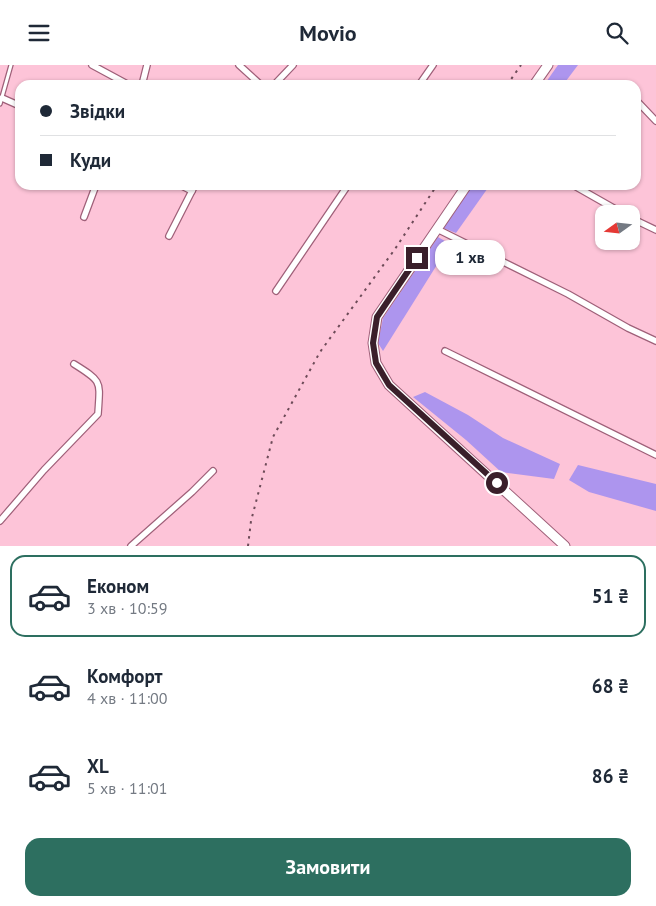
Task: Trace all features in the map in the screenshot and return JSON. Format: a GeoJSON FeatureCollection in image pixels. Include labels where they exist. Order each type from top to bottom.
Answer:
{"type":"FeatureCollection","features":[{"type":"Feature","properties":{"kind":"street"},"geometry":{"type":"LineString","coordinates":[[92,65],[120,80]]}},
{"type":"Feature","properties":{"kind":"street"},"geometry":{"type":"LineString","coordinates":[[143,80],[147,65]]}},
{"type":"Feature","properties":{"kind":"street"},"geometry":{"type":"LineString","coordinates":[[238,65],[255,80]]}},
{"type":"Feature","properties":{"kind":"street"},"geometry":{"type":"LineString","coordinates":[[279,80],[294,65]]}},
{"type":"Feature","properties":{"kind":"street"},"geometry":{"type":"LineString","coordinates":[[422,80],[433,65]]}},
{"type":"Feature","properties":{"kind":"street"},"geometry":{"type":"LineString","coordinates":[[538,80],[548,65]]}},
{"type":"Feature","properties":{"kind":"street"},"geometry":{"type":"LineString","coordinates":[[1,101],[15,105]]}},
{"type":"Feature","properties":{"kind":"street"},"geometry":{"type":"LineString","coordinates":[[641,105],[656,121]]}},
{"type":"Feature","properties":{"kind":"street"},"geometry":{"type":"LineString","coordinates":[[84,217],[94,190]]}},
{"type":"Feature","properties":{"kind":"street"},"geometry":{"type":"LineString","coordinates":[[169,236],[193,190]]}},
{"type":"Feature","properties":{"kind":"street"},"geometry":{"type":"LineString","coordinates":[[276,291],[345,190]]}},
{"type":"Feature","properties":{"kind":"street"},"geometry":{"type":"LineString","coordinates":[[464,190],[377,317],[373,343],[376,363],[389,385],[565,546]]}},
{"type":"Feature","properties":{"kind":"street"},"geometry":{"type":"LineString","coordinates":[[582,190],[608,205]]}},
{"type":"Feature","properties":{"kind":"street"},"geometry":{"type":"LineString","coordinates":[[640,222],[656,230]]}},
{"type":"Feature","properties":{"kind":"street"},"geometry":{"type":"LineString","coordinates":[[437,229],[568,294],[628,328],[656,341]]}},
{"type":"Feature","properties":{"kind":"street"},"geometry":{"type":"LineString","coordinates":[[445,351],[656,455]]}},
{"type":"Feature","properties":{"kind":"street"},"geometry":{"type":"LineString","coordinates":[[0,521],[44,470],[98,414],[99,387],[94,377],[74,364]]}},
{"type":"Feature","properties":{"kind":"street"},"geometry":{"type":"LineString","coordinates":[[131,546],[213,471]]}},
{"type":"Feature","properties":{"kind":"lane"},"geometry":{"type":"LineString","coordinates":[[1,101],[11,65]]}},
{"type":"Feature","properties":{"kind":"shaded area"},"geometry":{"type":"Polygon","coordinates":[[[558,65],[578,65],[567,80],[548,80],[558,65]]]}},
{"type":"Feature","properties":{"kind":"shaded area"},"geometry":{"type":"Polygon","coordinates":[[[470,190],[486,190],[456,233],[443,228],[470,190]]]}},
{"type":"Feature","properties":{"kind":"shaded area"},"geometry":{"type":"Polygon","coordinates":[[[438,237],[450,244],[383,351],[378,343],[383,318],[438,237]]]}},
{"type":"Feature","properties":{"kind":"shaded area"},"geometry":{"type":"Polygon","coordinates":[[[425,392],[468,415],[503,438],[560,464],[554,479],[501,472],[466,440],[413,397],[425,392]]]}},
{"type":"Feature","properties":{"kind":"shaded area"},"geometry":{"type":"Polygon","coordinates":[[[578,465],[656,484],[656,511],[589,492],[569,480],[578,465]]]}},
{"type":"Feature","properties":{"kind":"railway"},"geometry":{"type":"LineString","coordinates":[[510,80],[521,65]]}},
{"type":"Feature","properties":{"kind":"railway"},"geometry":{"type":"LineString","coordinates":[[248,546],[251,521],[273,437],[320,352],[395,249],[434,190]]}},
{"type":"Feature","properties":{"kind":"route"},"geometry":{"type":"LineString","coordinates":[[417,258],[377,317],[373,343],[376,363],[389,385],[497,483]]}}]}
